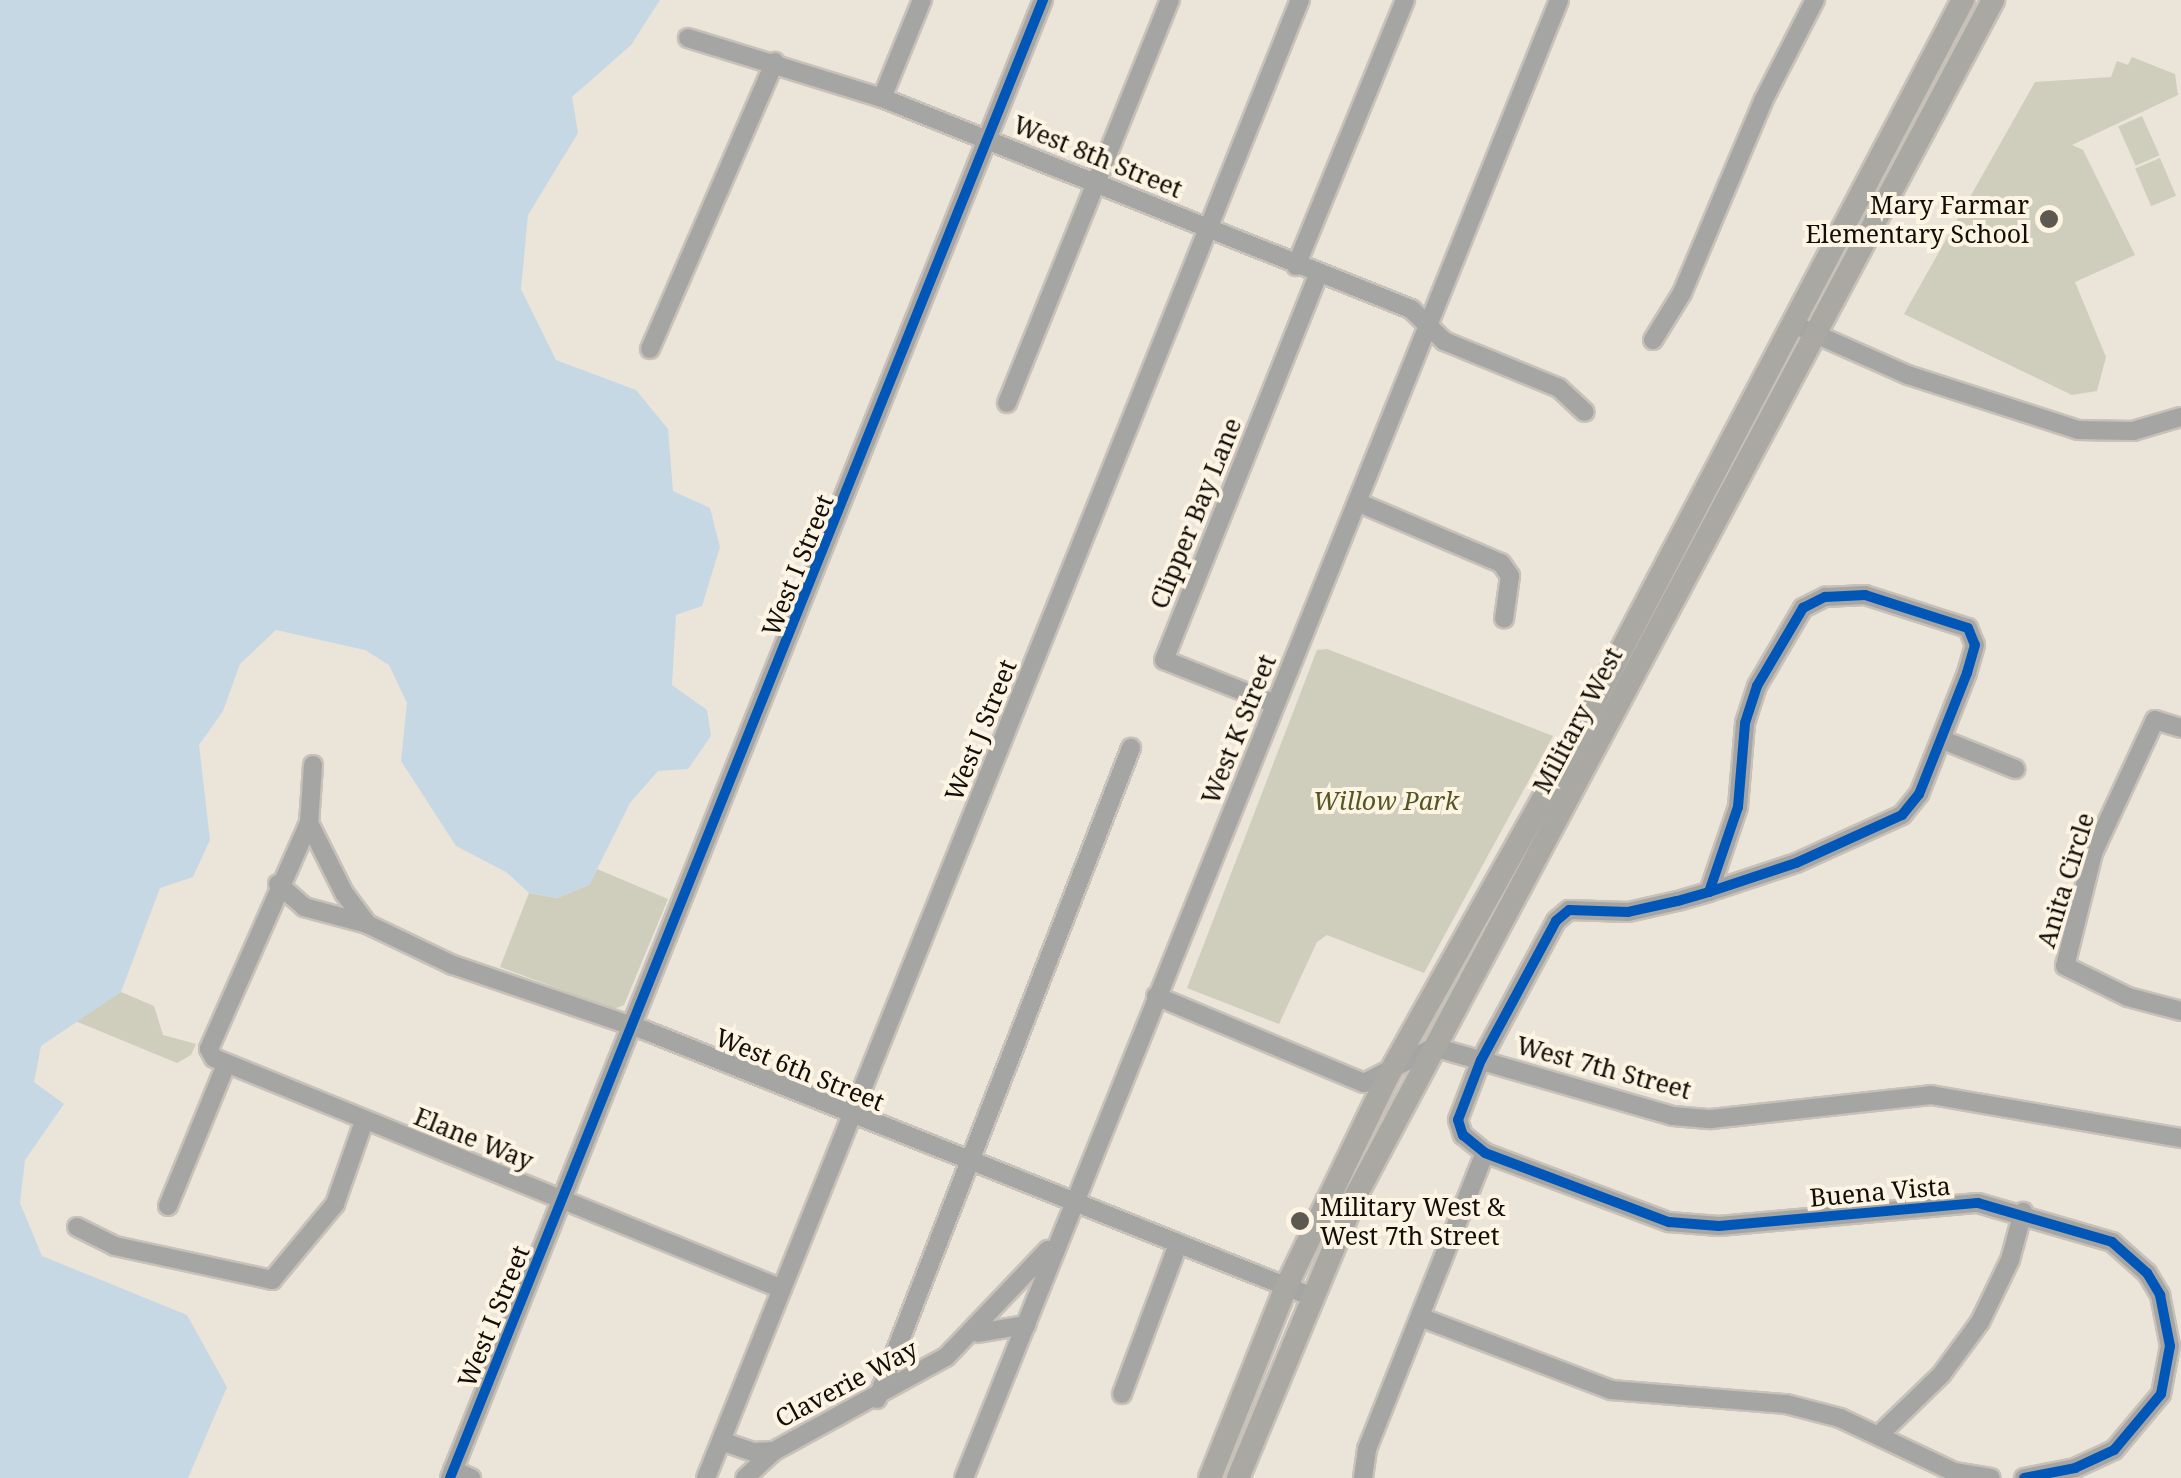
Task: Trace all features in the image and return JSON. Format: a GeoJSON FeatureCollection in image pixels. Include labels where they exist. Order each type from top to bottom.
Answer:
{"type":"FeatureCollection","features":[{"type":"Feature","properties":{"kind":"main road","name":"Military West"},"geometry":{"type":"LineString","coordinates":[[1238,1478],[1310,1296],[1803,328],[1963,0]]}},
{"type":"Feature","properties":{"kind":"main road","name":"Military West"},"geometry":{"type":"LineString","coordinates":[[1210,1478],[1286,1287],[1388,1076],[1803,328],[1992,0]]}},
{"type":"Feature","properties":{"kind":"street"},"geometry":{"type":"LineString","coordinates":[[882,98],[922,0]]}},
{"type":"Feature","properties":{"kind":"street","name":"West I Street"},"geometry":{"type":"LineString","coordinates":[[451,1474],[1043,0]]}},
{"type":"Feature","properties":{"kind":"street"},"geometry":{"type":"LineString","coordinates":[[1008,403],[1170,0]]}},
{"type":"Feature","properties":{"kind":"street","name":"West J Street"},"geometry":{"type":"LineString","coordinates":[[706,1478],[1300,0]]}},
{"type":"Feature","properties":{"kind":"street"},"geometry":{"type":"LineString","coordinates":[[1296,266],[1405,0]]}},
{"type":"Feature","properties":{"kind":"street","name":"West K Street"},"geometry":{"type":"LineString","coordinates":[[964,1478],[1425,322],[1559,0]]}},
{"type":"Feature","properties":{"kind":"street"},"geometry":{"type":"LineString","coordinates":[[1652,340],[1682,293],[1762,101],[1816,0]]}},
{"type":"Feature","properties":{"kind":"street","name":"West 8th Street"},"geometry":{"type":"LineString","coordinates":[[688,38],[882,98],[1411,310],[1444,340],[1559,388],[1585,412]]}},
{"type":"Feature","properties":{"kind":"street"},"geometry":{"type":"LineString","coordinates":[[650,349],[775,62]]}},
{"type":"Feature","properties":{"kind":"street","name":"Clipper Bay Lane"},"geometry":{"type":"LineString","coordinates":[[1275,704],[1164,660],[1318,274]]}},
{"type":"Feature","properties":{"kind":"street"},"geometry":{"type":"LineString","coordinates":[[1803,328],[1908,376],[2078,430],[2133,432],[2181,417]]}},
{"type":"Feature","properties":{"kind":"street"},"geometry":{"type":"LineString","coordinates":[[1356,502],[1502,562],[1510,576],[1504,619]]}},
{"type":"Feature","properties":{"kind":"street"},"geometry":{"type":"LineString","coordinates":[[1363,1478],[1367,1449],[1484,1153],[1463,1135],[1458,1120],[1481,1060],[1556,921],[1569,910],[1628,912],[1709,892],[1881,829],[1918,794],[1943,740],[1974,655],[1968,628],[1866,595],[1825,597],[1803,608],[1756,686],[1745,723],[1738,807],[1709,892]]}},
{"type":"Feature","properties":{"kind":"street","name":"Anita Circle"},"geometry":{"type":"LineString","coordinates":[[2181,728],[2155,720],[2147,735],[2094,853],[2065,966],[2128,996],[2181,1011]]}},
{"type":"Feature","properties":{"kind":"street"},"geometry":{"type":"LineString","coordinates":[[1943,740],[2014,769]]}},
{"type":"Feature","properties":{"kind":"street"},"geometry":{"type":"LineString","coordinates":[[877,1399],[966,1162],[1131,748]]}},
{"type":"Feature","properties":{"kind":"street"},"geometry":{"type":"LineString","coordinates":[[278,884],[309,822],[313,765]]}},
{"type":"Feature","properties":{"kind":"street"},"geometry":{"type":"LineString","coordinates":[[309,822],[344,893],[367,924]]}},
{"type":"Feature","properties":{"kind":"street","name":"West 6th Street"},"geometry":{"type":"LineString","coordinates":[[278,884],[304,907],[367,924],[452,965],[630,1026],[1177,1247],[1310,1296]]}},
{"type":"Feature","properties":{"kind":"street","name":"Elane Way"},"geometry":{"type":"LineString","coordinates":[[278,884],[210,1049],[225,1067],[782,1289]]}},
{"type":"Feature","properties":{"kind":"street"},"geometry":{"type":"LineString","coordinates":[[1156,996],[1364,1083],[1388,1076],[1434,1048]]}},
{"type":"Feature","properties":{"kind":"street","name":"West 7th Street"},"geometry":{"type":"LineString","coordinates":[[1434,1048],[1674,1116],[1711,1119],[1931,1095],[2181,1138]]}},
{"type":"Feature","properties":{"kind":"street"},"geometry":{"type":"LineString","coordinates":[[168,1206],[225,1067]]}},
{"type":"Feature","properties":{"kind":"street"},"geometry":{"type":"LineString","coordinates":[[78,1227],[115,1246],[272,1280],[335,1204],[364,1121]]}},
{"type":"Feature","properties":{"kind":"street","name":"Buena Vista"},"geometry":{"type":"LineString","coordinates":[[1484,1153],[1614,1206],[1684,1224],[1956,1204],[2023,1212],[2086,1230],[2130,1255],[2160,1295],[2170,1346],[2162,1394],[2133,1435],[2075,1468],[2024,1478]]}},
{"type":"Feature","properties":{"kind":"street"},"geometry":{"type":"LineString","coordinates":[[1880,1434],[1940,1375],[1980,1322],[2010,1260],[2023,1212]]}},
{"type":"Feature","properties":{"kind":"street","name":"Claverie Way"},"geometry":{"type":"LineString","coordinates":[[745,1478],[774,1451],[877,1399],[973,1335],[1060,1235]]}},
{"type":"Feature","properties":{"kind":"street"},"geometry":{"type":"LineString","coordinates":[[1122,1394],[1177,1247]]}},
{"type":"Feature","properties":{"kind":"street"},"geometry":{"type":"LineString","coordinates":[[1420,1317],[1612,1390],[1672,1399],[1760,1400],[1880,1434],[1954,1472],[1991,1478]]}},
{"type":"Feature","properties":{"kind":"street","name":"Claverie Way"},"geometry":{"type":"LineString","coordinates":[[973,1335],[1026,1325]]}},
{"type":"Feature","properties":{"kind":"street"},"geometry":{"type":"LineString","coordinates":[[973,1335],[1014,1357]]}},
{"type":"Feature","properties":{"kind":"street"},"geometry":{"type":"LineString","coordinates":[[721,1441],[753,1452],[774,1451]]}},
{"type":"Feature","properties":{"kind":"street"},"geometry":{"type":"LineString","coordinates":[[451,1474],[471,1478]]}},
{"type":"Feature","properties":{"kind":"green space"},"geometry":{"type":"Polygon","coordinates":[[[2132,57],[2175,74],[2178,95],[2072,145],[2083,150],[2135,255],[2075,282],[2106,357],[2097,391],[2072,395],[1904,314],[2035,82],[2111,77],[2117,61],[2128,65],[2132,57]]]}},
{"type":"Feature","properties":{"kind":"green space"},"geometry":{"type":"Polygon","coordinates":[[[2142,116],[2159,155],[2136,166],[2118,127],[2142,116]]]}},
{"type":"Feature","properties":{"kind":"green space"},"geometry":{"type":"Polygon","coordinates":[[[2160,158],[2176,196],[2151,206],[2135,169],[2160,158]]]}},
{"type":"Feature","properties":{"kind":"green space","name":"Willow Park"},"geometry":{"type":"Polygon","coordinates":[[[1327,649],[1553,736],[1424,973],[1327,935],[1317,942],[1279,1024],[1187,988],[1317,650],[1327,649]]]}},
{"type":"Feature","properties":{"kind":"green space"},"geometry":{"type":"Polygon","coordinates":[[[597,869],[668,899],[624,1005],[614,1009],[500,967],[529,893],[557,898],[589,885],[597,869]]]}},
{"type":"Feature","properties":{"kind":"green space"},"geometry":{"type":"Polygon","coordinates":[[[121,992],[154,1006],[163,1035],[196,1044],[191,1055],[177,1063],[73,1020],[121,992]]]}},
{"type":"Feature","properties":{"kind":"water"},"geometry":{"type":"Polygon","coordinates":[[[0,0],[660,0],[631,45],[572,97],[578,133],[528,215],[521,289],[556,360],[636,390],[668,429],[673,491],[710,508],[720,547],[702,606],[676,615],[672,685],[707,710],[711,736],[688,769],[658,771],[630,803],[589,885],[557,898],[529,893],[506,872],[456,846],[401,761],[407,703],[389,665],[365,650],[276,630],[240,664],[223,711],[199,745],[210,840],[193,877],[160,888],[121,992],[41,1046],[34,1082],[64,1104],[25,1160],[20,1203],[42,1256],[187,1315],[227,1387],[188,1478],[0,1478],[0,0]]]}},
{"type":"Feature","properties":{"kind":"cycle path"},"geometry":{"type":"LineString","coordinates":[[450,1478],[1043,0]]}},
{"type":"Feature","properties":{"kind":"cycle path"},"geometry":{"type":"LineString","coordinates":[[1709,892],[1738,807],[1745,723],[1757,686],[1803,608],[1825,597],[1865,595],[1968,628],[1975,645],[1967,673],[1919,794],[1902,815],[1796,863],[1709,892],[1628,912],[1569,910],[1556,921],[1481,1060],[1458,1120],[1463,1135],[1485,1153],[1669,1222],[1719,1226],[1978,1203],[2112,1242],[2147,1273],[2160,1295],[2170,1346],[2161,1394],[2114,1450],[2075,1468],[2024,1478]]}},
{"type":"Feature","properties":{"kind":"place","name":"Mary Farmar Elementary School"},"geometry":{"type":"Point","coordinates":[2049,219]}},
{"type":"Feature","properties":{"kind":"place","name":"Military West & West 7th Street"},"geometry":{"type":"Point","coordinates":[1300,1221]}}]}
